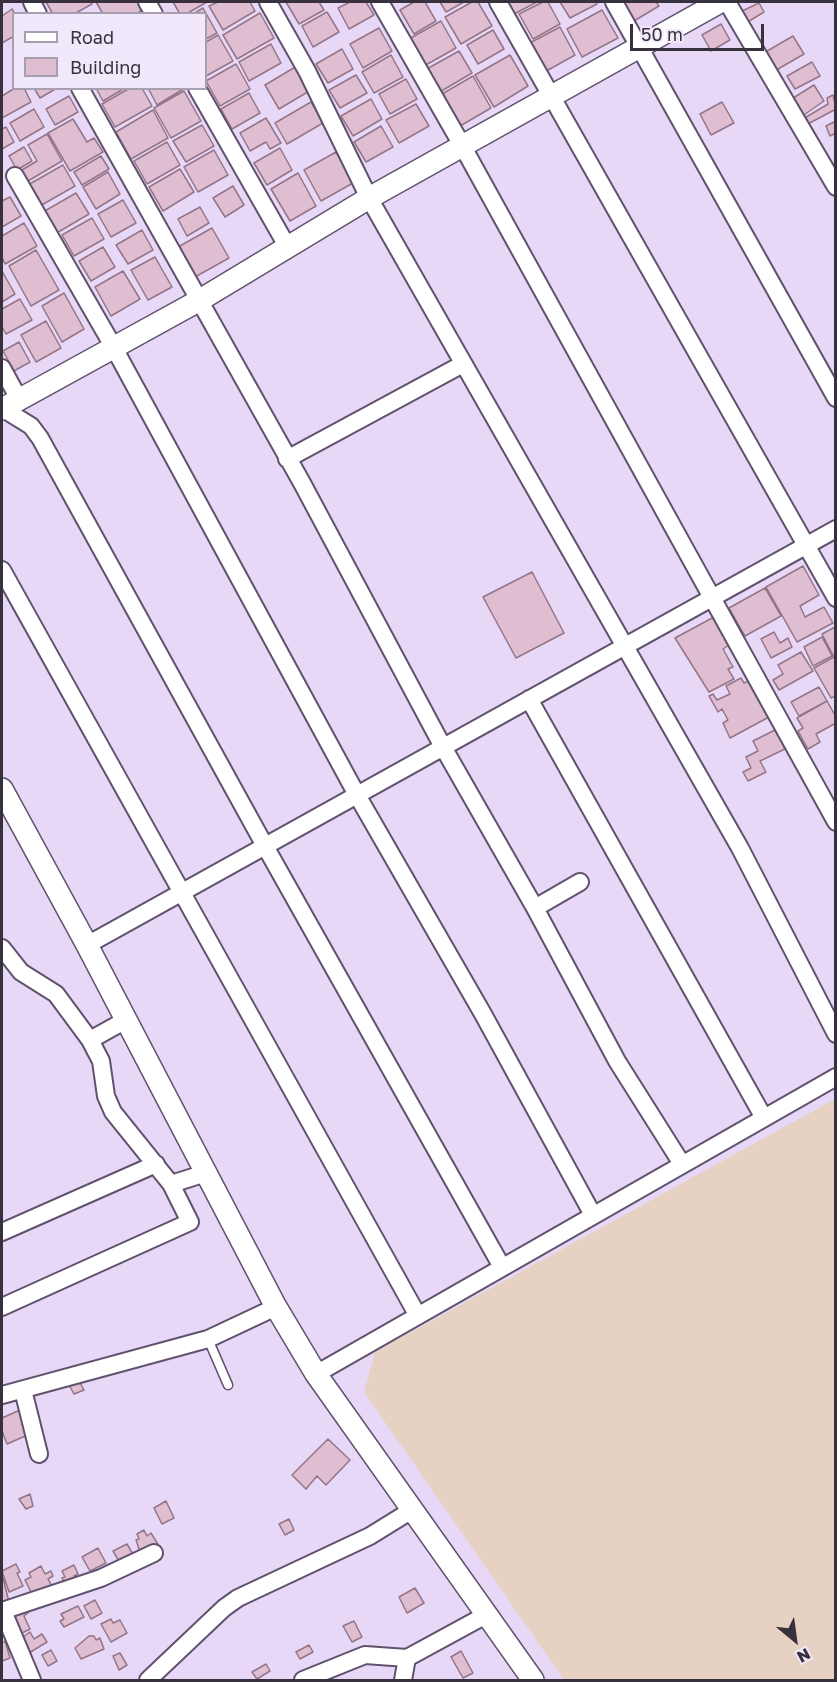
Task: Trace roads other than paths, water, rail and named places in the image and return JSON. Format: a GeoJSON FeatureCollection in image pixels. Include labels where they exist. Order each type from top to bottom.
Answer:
{"type":"FeatureCollection","features":[{"type":"Feature","properties":{"kind":"street"},"geometry":{"type":"LineString","coordinates":[[268,2],[307,71],[369,198],[740,848],[836,1034]]}},
{"type":"Feature","properties":{"kind":"street"},"geometry":{"type":"LineString","coordinates":[[380,2],[463,147],[836,822]]}},
{"type":"Feature","properties":{"kind":"street"},"geometry":{"type":"LineString","coordinates":[[498,2],[836,598]]}},
{"type":"Feature","properties":{"kind":"street"},"geometry":{"type":"LineString","coordinates":[[614,2],[836,398]]}},
{"type":"Feature","properties":{"kind":"street"},"geometry":{"type":"LineString","coordinates":[[8,405],[200,300],[369,198],[720,2]]}},
{"type":"Feature","properties":{"kind":"street"},"geometry":{"type":"LineString","coordinates":[[727,2],[836,187]]}},
{"type":"Feature","properties":{"kind":"street"},"geometry":{"type":"LineString","coordinates":[[81,90],[200,300],[617,1061],[682,1164]]}},
{"type":"Feature","properties":{"kind":"street"},"geometry":{"type":"LineString","coordinates":[[198,90],[287,246]]}},
{"type":"Feature","properties":{"kind":"street"},"geometry":{"type":"LineString","coordinates":[[15,176],[113,346],[357,795],[483,1014],[593,1215]]}},
{"type":"Feature","properties":{"kind":"street"},"geometry":{"type":"LineString","coordinates":[[287,459],[463,364]]}},
{"type":"Feature","properties":{"kind":"street"},"geometry":{"type":"LineString","coordinates":[[2,368],[8,405],[31,426],[40,438],[265,846],[502,1267]]}},
{"type":"Feature","properties":{"kind":"street"},"geometry":{"type":"LineString","coordinates":[[87,945],[836,529]]}},
{"type":"Feature","properties":{"kind":"street"},"geometry":{"type":"LineString","coordinates":[[2,570],[180,893],[418,1316]]}},
{"type":"Feature","properties":{"kind":"street"},"geometry":{"type":"LineString","coordinates":[[529,699],[764,1118]]}},
{"type":"Feature","properties":{"kind":"street"},"geometry":{"type":"LineString","coordinates":[[2,789],[87,945],[276,1307],[316,1374],[533,1680]]}},
{"type":"Feature","properties":{"kind":"street"},"geometry":{"type":"LineString","coordinates":[[535,908],[580,882]]}},
{"type":"Feature","properties":{"kind":"street"},"geometry":{"type":"LineString","coordinates":[[2,951],[21,972],[56,994],[90,1040],[100,1061],[106,1096],[113,1112],[171,1184],[190,1222],[2,1308]]}},
{"type":"Feature","properties":{"kind":"street"},"geometry":{"type":"LineString","coordinates":[[90,1040],[126,1020]]}},
{"type":"Feature","properties":{"kind":"street"},"geometry":{"type":"LineString","coordinates":[[316,1374],[836,1077]]}},
{"type":"Feature","properties":{"kind":"street"},"geometry":{"type":"LineString","coordinates":[[2,1232],[156,1164]]}},
{"type":"Feature","properties":{"kind":"street"},"geometry":{"type":"LineString","coordinates":[[171,1184],[206,1173]]}},
{"type":"Feature","properties":{"kind":"street"},"geometry":{"type":"LineString","coordinates":[[2,1395],[208,1339],[276,1307]]}},
{"type":"Feature","properties":{"kind":"street"},"geometry":{"type":"LineString","coordinates":[[23,1390],[39,1454]]}},
{"type":"Feature","properties":{"kind":"street"},"geometry":{"type":"LineString","coordinates":[[148,1680],[224,1608],[238,1598],[370,1536],[412,1510]]}},
{"type":"Feature","properties":{"kind":"street"},"geometry":{"type":"LineString","coordinates":[[32,1680],[2,1611],[101,1578],[154,1553]]}},
{"type":"Feature","properties":{"kind":"street"},"geometry":{"type":"LineString","coordinates":[[303,1680],[365,1655],[407,1658],[486,1615]]}},
{"type":"Feature","properties":{"kind":"street"},"geometry":{"type":"LineString","coordinates":[[403,1680],[407,1658]]}},
{"type":"Feature","properties":{"kind":"lane"},"geometry":{"type":"LineString","coordinates":[[208,1339],[228,1385]]}}]}
